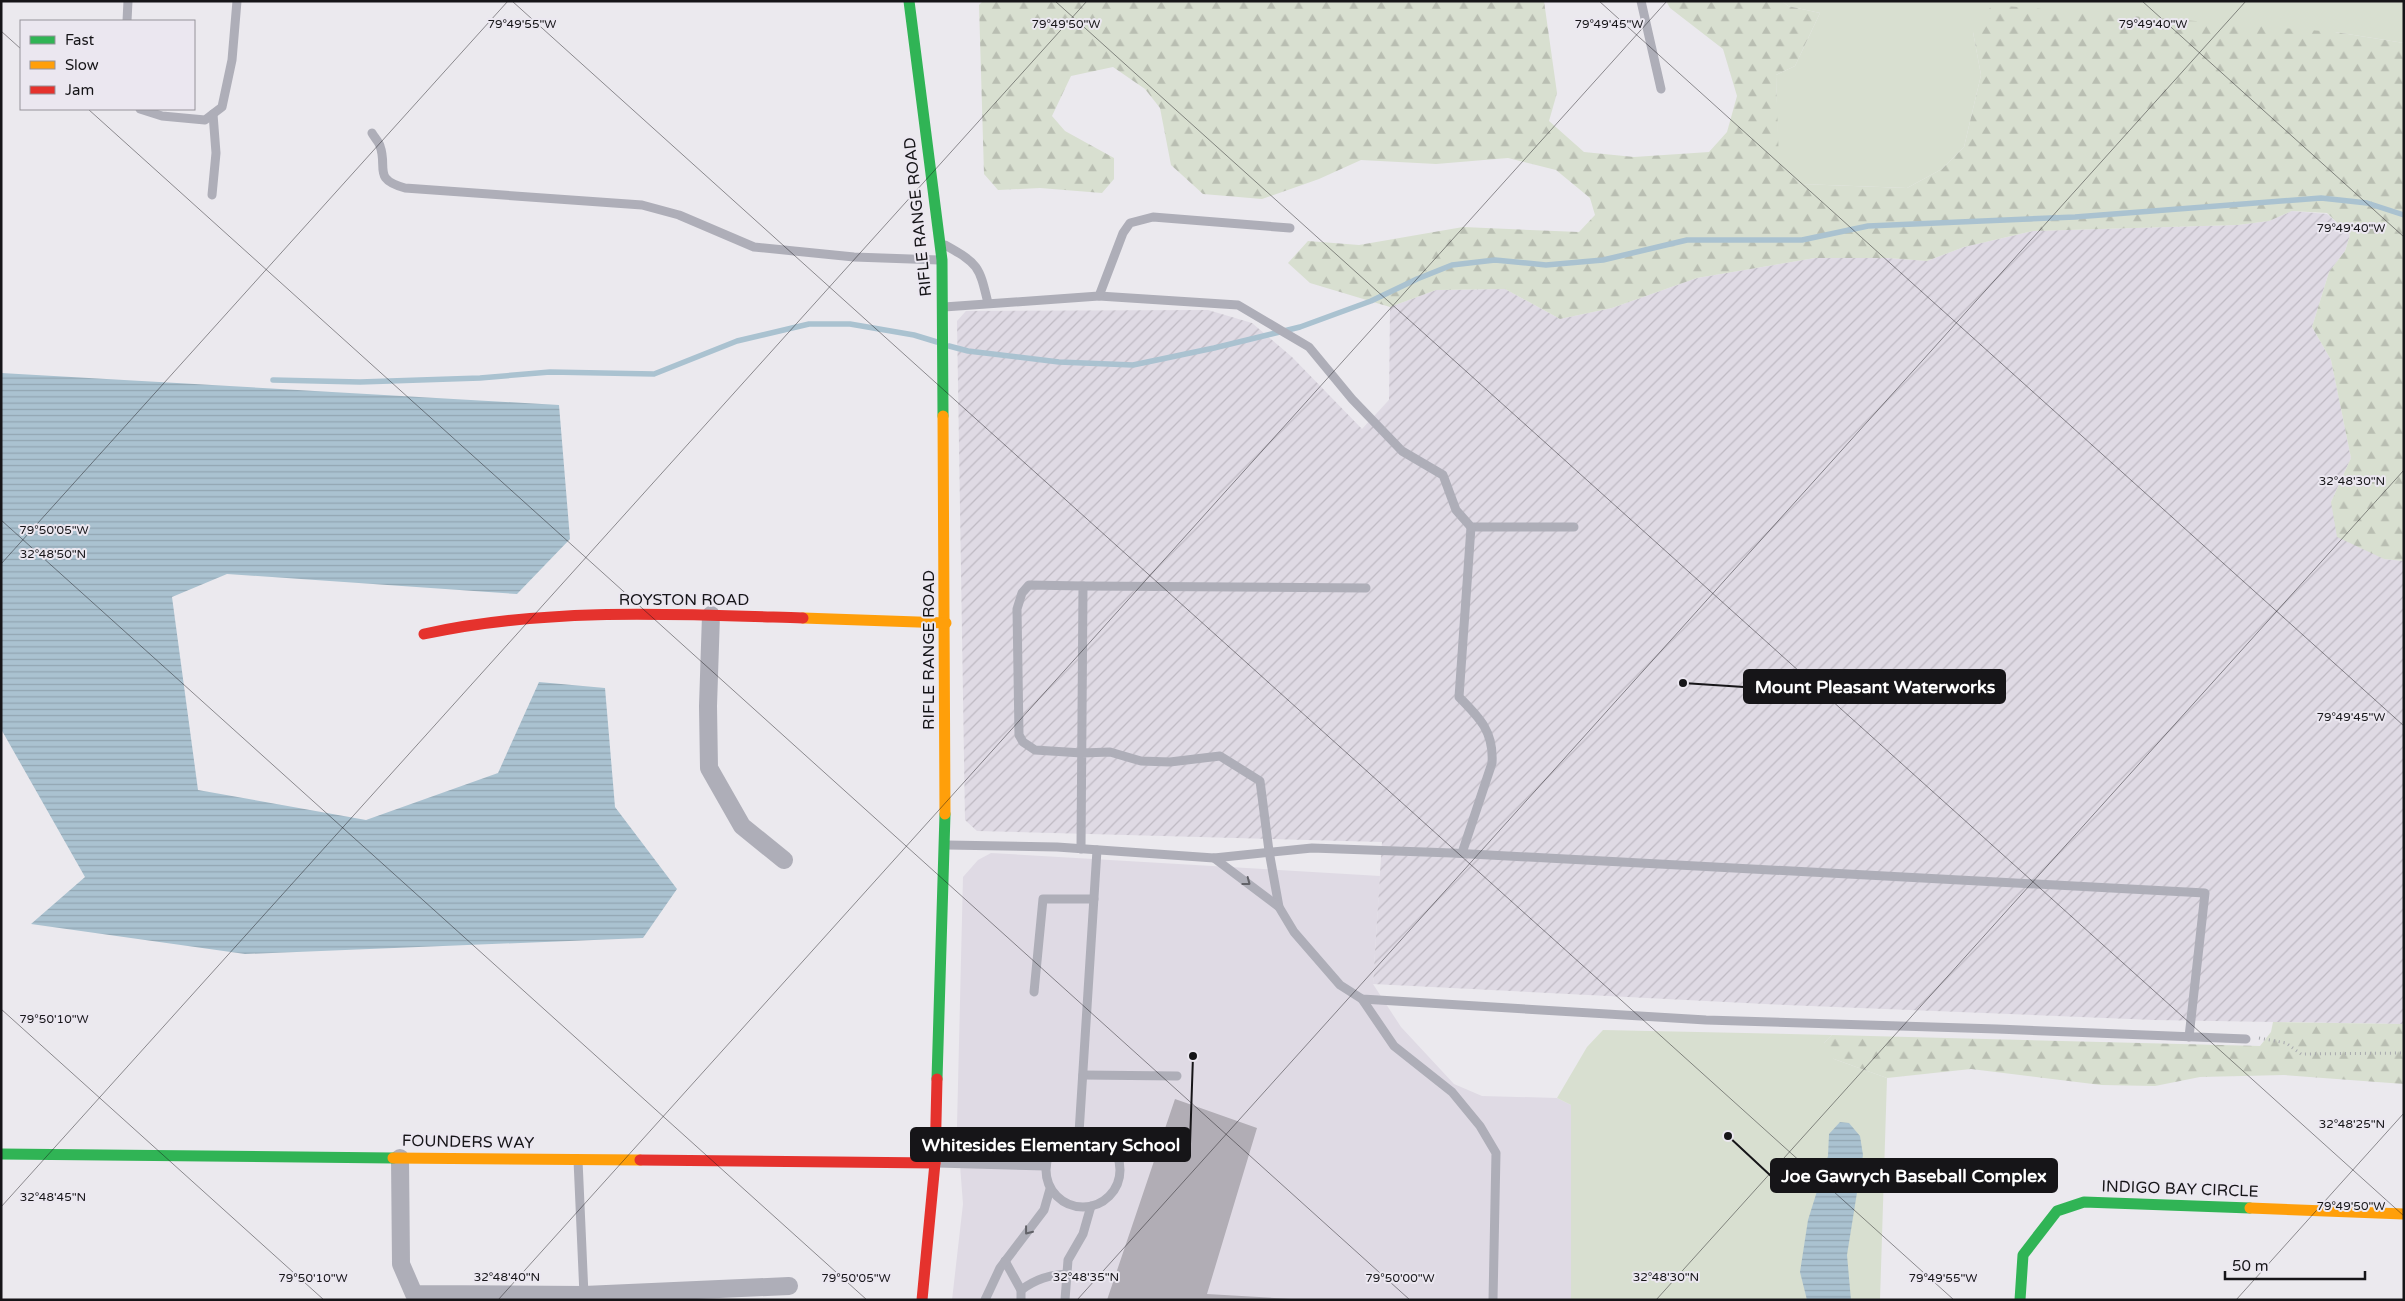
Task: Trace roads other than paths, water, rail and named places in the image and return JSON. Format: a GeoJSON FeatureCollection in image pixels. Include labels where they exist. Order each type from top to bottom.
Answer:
{"type":"FeatureCollection","features":[{"type":"Feature","properties":{"kind":"street","name":"RIFLE RANGE ROAD"},"geometry":{"type":"LineString","coordinates":[[909,1],[942,260],[943,307],[946,623],[944,845],[935,1163],[922,1300]]}},
{"type":"Feature","properties":{"kind":"street","name":"ROYSTON ROAD"},"geometry":{"type":"LineString","coordinates":[[424,634],[461,626],[546,616],[711,615],[946,623]]}},
{"type":"Feature","properties":{"kind":"street"},"geometry":{"type":"LineString","coordinates":[[711,615],[708,706],[709,768],[742,826],[784,860]]}},
{"type":"Feature","properties":{"kind":"street","name":"FOUNDERS WAY"},"geometry":{"type":"LineString","coordinates":[[1,1154],[935,1163]]}},
{"type":"Feature","properties":{"kind":"street"},"geometry":{"type":"LineString","coordinates":[[400,1158],[400,1264],[414,1294],[585,1297],[713,1295],[789,1286]]}},
{"type":"Feature","properties":{"kind":"street","name":"INDIGO BAY CIRCLE"},"geometry":{"type":"LineString","coordinates":[[2020,1300],[2023,1255],[2057,1211],[2084,1202],[2404,1214]]}},
{"type":"Feature","properties":{"kind":"lane"},"geometry":{"type":"LineString","coordinates":[[127,20],[128,1]]}},
{"type":"Feature","properties":{"kind":"lane"},"geometry":{"type":"LineString","coordinates":[[143,110],[162,116],[205,120],[222,107],[232,60],[237,1]]}},
{"type":"Feature","properties":{"kind":"lane"},"geometry":{"type":"LineString","coordinates":[[1641,1],[1661,90]]}},
{"type":"Feature","properties":{"kind":"lane"},"geometry":{"type":"LineString","coordinates":[[212,195],[216,153],[213,114]]}},
{"type":"Feature","properties":{"kind":"lane"},"geometry":{"type":"LineString","coordinates":[[372,133],[380,146],[382,172],[392,185],[405,188],[642,205],[679,215],[754,247],[854,257],[942,260]]}},
{"type":"Feature","properties":{"kind":"lane"},"geometry":{"type":"LineString","coordinates":[[1099,296],[1123,233],[1130,223],[1153,217],[1290,228]]}},
{"type":"Feature","properties":{"kind":"lane"},"geometry":{"type":"LineString","coordinates":[[940,243],[965,256],[980,271],[988,303]]}},
{"type":"Feature","properties":{"kind":"lane"},"geometry":{"type":"LineString","coordinates":[[943,307],[1099,296],[1238,305],[1310,347],[1352,399],[1402,451],[1443,475],[1456,510],[1471,527],[1459,697],[1482,720],[1493,748],[1492,763],[1462,853]]}},
{"type":"Feature","properties":{"kind":"lane"},"geometry":{"type":"LineString","coordinates":[[1471,527],[1574,527]]}},
{"type":"Feature","properties":{"kind":"lane"},"geometry":{"type":"LineString","coordinates":[[1366,588],[1029,585],[1022,593],[1017,609],[1019,735],[1023,742],[1035,750],[1082,753],[1110,752],[1141,761],[1170,762],[1220,756],[1260,781],[1269,851],[1279,907],[1294,932],[1340,985],[1362,999],[1394,1046],[1452,1092],[1480,1126],[1496,1153],[1493,1300]]}},
{"type":"Feature","properties":{"kind":"lane"},"geometry":{"type":"LineString","coordinates":[[1081,849],[1083,586]]}},
{"type":"Feature","properties":{"kind":"lane"},"geometry":{"type":"LineString","coordinates":[[944,845],[1081,849],[1214,858],[1312,848],[1462,853],[2205,893],[2189,1037]]}},
{"type":"Feature","properties":{"kind":"lane"},"geometry":{"type":"LineString","coordinates":[[1079,1133],[1097,850]]}},
{"type":"Feature","properties":{"kind":"lane"},"geometry":{"type":"LineString","coordinates":[[1214,858],[1279,907]]}},
{"type":"Feature","properties":{"kind":"lane"},"geometry":{"type":"LineString","coordinates":[[1034,992],[1043,898],[1094,899]]}},
{"type":"Feature","properties":{"kind":"lane"},"geometry":{"type":"LineString","coordinates":[[1362,999],[1706,1020],[2246,1039]]}},
{"type":"Feature","properties":{"kind":"lane"},"geometry":{"type":"LineString","coordinates":[[1083,1074],[1177,1076]]}},
{"type":"Feature","properties":{"kind":"lane"},"geometry":{"type":"LineString","coordinates":[[1079,1133],[1092,1133],[1104,1138],[1113,1147],[1119,1158],[1118,1184],[1102,1202],[1091,1206],[1068,1204],[1058,1198],[1050,1188],[1046,1177],[1049,1154],[1056,1144],[1067,1136],[1079,1133]]}},
{"type":"Feature","properties":{"kind":"lane"},"geometry":{"type":"LineString","coordinates":[[578,1160],[585,1297]]}},
{"type":"Feature","properties":{"kind":"lane"},"geometry":{"type":"LineString","coordinates":[[935,1163],[1046,1166]]}},
{"type":"Feature","properties":{"kind":"lane"},"geometry":{"type":"LineString","coordinates":[[984,1300],[1005,1261],[1044,1210],[1050,1188]]}},
{"type":"Feature","properties":{"kind":"lane"},"geometry":{"type":"LineString","coordinates":[[1065,1300],[1068,1260],[1083,1234],[1091,1206]]}},
{"type":"Feature","properties":{"kind":"lane"},"geometry":{"type":"LineString","coordinates":[[1005,1261],[1021,1290],[1021,1300]]}},
{"type":"Feature","properties":{"kind":"lane"},"geometry":{"type":"LineString","coordinates":[[1021,1290],[1035,1280],[1048,1276],[1067,1274]]}},
{"type":"Feature","properties":{"kind":"water"},"geometry":{"type":"Polygon","coordinates":[[[1,373],[559,405],[570,539],[517,594],[227,574],[172,597],[198,790],[366,820],[498,773],[539,682],[605,688],[615,807],[677,889],[643,938],[245,954],[31,924],[85,877],[1,729],[1,373]]]}},
{"type":"Feature","properties":{"kind":"water"},"geometry":{"type":"Polygon","coordinates":[[[1840,1122],[1849,1123],[1860,1136],[1863,1155],[1847,1255],[1851,1300],[1807,1300],[1800,1272],[1808,1220],[1828,1156],[1829,1134],[1840,1122]]]}},
{"type":"Feature","properties":{"kind":"waterway"},"geometry":{"type":"LineString","coordinates":[[949,346],[968,351],[1059,362],[1133,365],[1300,327],[1371,301],[1452,265],[1495,260],[1546,265],[1603,260],[1687,240],[1802,240],[1868,226],[2075,217],[2321,198],[2367,203],[2404,215]]}},
{"type":"Feature","properties":{"kind":"waterway"},"geometry":{"type":"LineString","coordinates":[[273,380],[360,382],[480,378],[550,372],[654,374],[737,341],[809,324],[850,324],[914,335],[937,342]]}},
{"type":"Feature","properties":{"kind":"place","name":"Mount Pleasant Waterworks"},"geometry":{"type":"Point","coordinates":[1683,683]}},
{"type":"Feature","properties":{"kind":"place","name":"Whitesides Elementary School"},"geometry":{"type":"Point","coordinates":[1193,1056]}},
{"type":"Feature","properties":{"kind":"place","name":"Joe Gawrych Baseball Complex"},"geometry":{"type":"Point","coordinates":[1728,1136]}}]}
